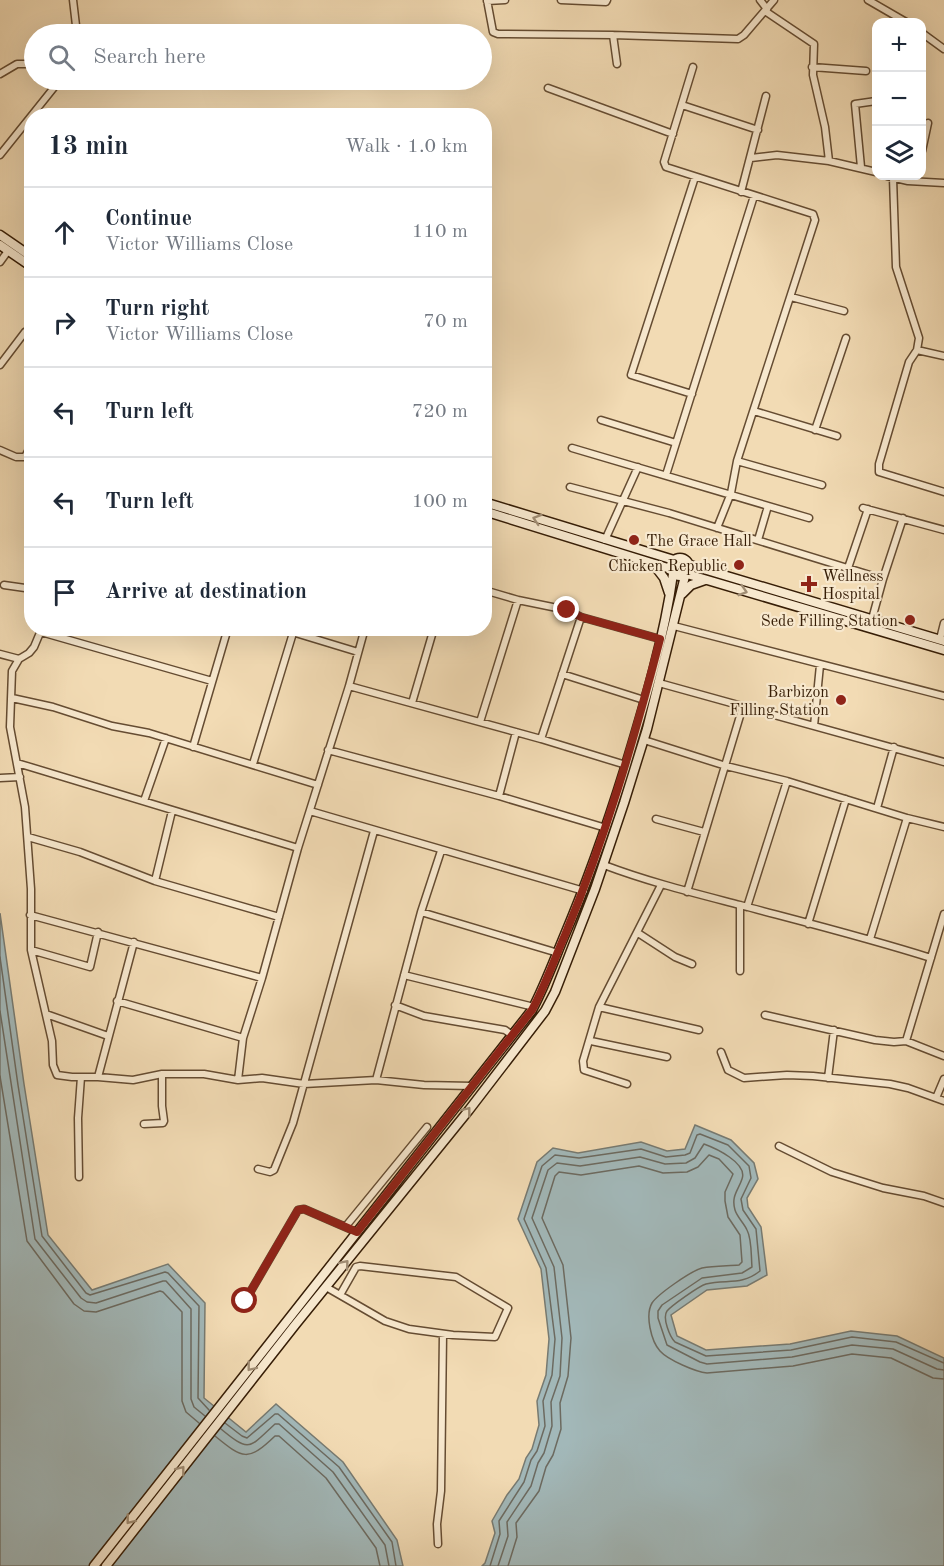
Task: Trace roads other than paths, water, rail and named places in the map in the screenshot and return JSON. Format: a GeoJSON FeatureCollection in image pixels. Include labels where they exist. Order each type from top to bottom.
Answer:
{"type":"FeatureCollection","features":[{"type":"Feature","properties":{"kind":"main road"},"geometry":{"type":"LineString","coordinates":[[0,235],[24,252]]}},
{"type":"Feature","properties":{"kind":"main road"},"geometry":{"type":"LineString","coordinates":[[0,245],[24,262]]}},
{"type":"Feature","properties":{"kind":"main road"},"geometry":{"type":"LineString","coordinates":[[492,505],[605,540],[673,568],[679,577],[687,572],[942,640]]}},
{"type":"Feature","properties":{"kind":"main road"},"geometry":{"type":"LineString","coordinates":[[492,513],[673,568]]}},
{"type":"Feature","properties":{"kind":"main road"},"geometry":{"type":"LineString","coordinates":[[94,1566],[291,1323],[326,1287],[545,1011],[555,992],[604,866],[644,740],[687,572],[683,558],[673,568],[660,639],[626,765],[606,828],[584,891],[546,985],[534,1007],[357,1232],[291,1323],[106,1566]]}},
{"type":"Feature","properties":{"kind":"main road"},"geometry":{"type":"LineString","coordinates":[[654,564],[666,582],[669,597]]}},
{"type":"Feature","properties":{"kind":"main road"},"geometry":{"type":"LineString","coordinates":[[687,572],[705,580],[944,650]]}},
{"type":"Feature","properties":{"kind":"main road"},"geometry":{"type":"LineString","coordinates":[[682,595],[692,585],[705,580]]}},
{"type":"Feature","properties":{"kind":"street"},"geometry":{"type":"LineString","coordinates":[[74,0],[76,24]]}},
{"type":"Feature","properties":{"kind":"street"},"geometry":{"type":"LineString","coordinates":[[492,24],[487,0],[505,0]]}},
{"type":"Feature","properties":{"kind":"street"},"geometry":{"type":"LineString","coordinates":[[561,0],[607,0]]}},
{"type":"Feature","properties":{"kind":"street"},"geometry":{"type":"LineString","coordinates":[[760,0],[766,10],[813,42],[812,67],[830,161]]}},
{"type":"Feature","properties":{"kind":"street"},"geometry":{"type":"LineString","coordinates":[[492,27],[493,32],[498,34],[613,34],[738,39],[774,0]]}},
{"type":"Feature","properties":{"kind":"street"},"geometry":{"type":"LineString","coordinates":[[868,0],[899,18]]}},
{"type":"Feature","properties":{"kind":"street"},"geometry":{"type":"LineString","coordinates":[[613,34],[617,64]]}},
{"type":"Feature","properties":{"kind":"street"},"geometry":{"type":"LineString","coordinates":[[926,36],[944,49]]}},
{"type":"Feature","properties":{"kind":"street"},"geometry":{"type":"LineString","coordinates":[[0,74],[17,64],[24,64]]}},
{"type":"Feature","properties":{"kind":"street"},"geometry":{"type":"LineString","coordinates":[[693,67],[664,164],[670,169],[815,216],[737,461],[731,493],[717,528]]}},
{"type":"Feature","properties":{"kind":"street"},"geometry":{"type":"LineString","coordinates":[[812,67],[866,71]]}},
{"type":"Feature","properties":{"kind":"street"},"geometry":{"type":"LineString","coordinates":[[548,88],[673,134]]}},
{"type":"Feature","properties":{"kind":"street"},"geometry":{"type":"LineString","coordinates":[[38,108],[52,90]]}},
{"type":"Feature","properties":{"kind":"street"},"geometry":{"type":"LineString","coordinates":[[741,192],[766,96]]}},
{"type":"Feature","properties":{"kind":"street"},"geometry":{"type":"LineString","coordinates":[[861,167],[855,104],[872,102]]}},
{"type":"Feature","properties":{"kind":"street"},"geometry":{"type":"LineString","coordinates":[[682,105],[758,130]]}},
{"type":"Feature","properties":{"kind":"street"},"geometry":{"type":"LineString","coordinates":[[926,131],[928,123]]}},
{"type":"Feature","properties":{"kind":"street"},"geometry":{"type":"LineString","coordinates":[[0,155],[24,125]]}},
{"type":"Feature","properties":{"kind":"street"},"geometry":{"type":"LineString","coordinates":[[751,158],[784,156],[830,161],[872,171]]}},
{"type":"Feature","properties":{"kind":"street"},"geometry":{"type":"LineString","coordinates":[[692,394],[631,375],[695,177]]}},
{"type":"Feature","properties":{"kind":"street"},"geometry":{"type":"LineString","coordinates":[[890,180],[896,264],[920,341],[909,362],[879,464],[879,472],[944,492]]}},
{"type":"Feature","properties":{"kind":"street"},"geometry":{"type":"LineString","coordinates":[[924,180],[944,183]]}},
{"type":"Feature","properties":{"kind":"street"},"geometry":{"type":"LineString","coordinates":[[666,475],[754,196]]}},
{"type":"Feature","properties":{"kind":"street"},"geometry":{"type":"LineString","coordinates":[[0,261],[8,251]]}},
{"type":"Feature","properties":{"kind":"street"},"geometry":{"type":"LineString","coordinates":[[791,297],[844,311]]}},
{"type":"Feature","properties":{"kind":"street"},"geometry":{"type":"LineString","coordinates":[[0,365],[24,333]]}},
{"type":"Feature","properties":{"kind":"street"},"geometry":{"type":"LineString","coordinates":[[815,430],[846,338]]}},
{"type":"Feature","properties":{"kind":"street"},"geometry":{"type":"LineString","coordinates":[[917,350],[944,356]]}},
{"type":"Feature","properties":{"kind":"street"},"geometry":{"type":"LineString","coordinates":[[754,411],[837,436]]}},
{"type":"Feature","properties":{"kind":"street"},"geometry":{"type":"LineString","coordinates":[[601,420],[676,443]]}},
{"type":"Feature","properties":{"kind":"street"},"geometry":{"type":"LineString","coordinates":[[572,448],[731,493],[809,518]]}},
{"type":"Feature","properties":{"kind":"street"},"geometry":{"type":"LineString","coordinates":[[0,450],[16,457],[24,457]]}},
{"type":"Feature","properties":{"kind":"street"},"geometry":{"type":"LineString","coordinates":[[737,461],[822,485]]}},
{"type":"Feature","properties":{"kind":"street"},"geometry":{"type":"LineString","coordinates":[[605,540],[638,467]]}},
{"type":"Feature","properties":{"kind":"street"},"geometry":{"type":"LineString","coordinates":[[570,487],[758,540],[883,579]]}},
{"type":"Feature","properties":{"kind":"street"},"geometry":{"type":"LineString","coordinates":[[758,540],[768,506]]}},
{"type":"Feature","properties":{"kind":"street"},"geometry":{"type":"LineString","coordinates":[[848,568],[866,509],[944,530]]}},
{"type":"Feature","properties":{"kind":"street"},"geometry":{"type":"LineString","coordinates":[[872,620],[903,518]]}},
{"type":"Feature","properties":{"kind":"street"},"geometry":{"type":"LineString","coordinates":[[4,585],[24,588]]}},
{"type":"Feature","properties":{"kind":"street"},"geometry":{"type":"LineString","coordinates":[[492,592],[567,610],[581,617],[660,639]]}},
{"type":"Feature","properties":{"kind":"street"},"geometry":{"type":"LineString","coordinates":[[480,722],[518,600]]}},
{"type":"Feature","properties":{"kind":"street"},"geometry":{"type":"LineString","coordinates":[[541,739],[581,617]]}},
{"type":"Feature","properties":{"kind":"street"},"geometry":{"type":"LineString","coordinates":[[942,640],[944,623]]}},
{"type":"Feature","properties":{"kind":"street"},"geometry":{"type":"LineString","coordinates":[[674,626],[944,696]]}},
{"type":"Feature","properties":{"kind":"street"},"geometry":{"type":"LineString","coordinates":[[39,636],[29,653],[15,664],[11,679],[10,717],[28,837],[31,950],[52,1041],[55,1071],[62,1076],[133,1080],[162,1074],[204,1074],[238,1080],[262,1078],[304,1084],[376,1080],[424,1085],[472,1086]]}},
{"type":"Feature","properties":{"kind":"street"},"geometry":{"type":"LineString","coordinates":[[62,636],[212,681]]}},
{"type":"Feature","properties":{"kind":"street"},"geometry":{"type":"LineString","coordinates":[[193,747],[226,636]]}},
{"type":"Feature","properties":{"kind":"street"},"geometry":{"type":"LineString","coordinates":[[253,764],[293,636]]}},
{"type":"Feature","properties":{"kind":"street"},"geometry":{"type":"LineString","coordinates":[[304,636],[358,652]]}},
{"type":"Feature","properties":{"kind":"street"},"geometry":{"type":"LineString","coordinates":[[238,1080],[243,1038],[363,636]]}},
{"type":"Feature","properties":{"kind":"street"},"geometry":{"type":"LineString","coordinates":[[412,703],[432,636]]}},
{"type":"Feature","properties":{"kind":"street"},"geometry":{"type":"LineString","coordinates":[[0,654],[20,659]]}},
{"type":"Feature","properties":{"kind":"street"},"geometry":{"type":"LineString","coordinates":[[814,726],[820,665]]}},
{"type":"Feature","properties":{"kind":"street"},"geometry":{"type":"LineString","coordinates":[[562,674],[644,700]]}},
{"type":"Feature","properties":{"kind":"street"},"geometry":{"type":"LineString","coordinates":[[659,683],[944,762]]}},
{"type":"Feature","properties":{"kind":"street"},"geometry":{"type":"LineString","coordinates":[[349,686],[626,765]]}},
{"type":"Feature","properties":{"kind":"street"},"geometry":{"type":"LineString","coordinates":[[12,698],[53,707],[112,726],[149,733],[318,785]]}},
{"type":"Feature","properties":{"kind":"street"},"geometry":{"type":"LineString","coordinates":[[687,892],[743,706]]}},
{"type":"Feature","properties":{"kind":"street"},"geometry":{"type":"LineString","coordinates":[[0,717],[10,717]]}},
{"type":"Feature","properties":{"kind":"street"},"geometry":{"type":"LineString","coordinates":[[499,796],[516,732]]}},
{"type":"Feature","properties":{"kind":"street"},"geometry":{"type":"LineString","coordinates":[[144,801],[166,738]]}},
{"type":"Feature","properties":{"kind":"street"},"geometry":{"type":"LineString","coordinates":[[644,740],[726,766],[787,781],[944,827]]}},
{"type":"Feature","properties":{"kind":"street"},"geometry":{"type":"LineString","coordinates":[[877,808],[894,747]]}},
{"type":"Feature","properties":{"kind":"street"},"geometry":{"type":"LineString","coordinates":[[328,750],[499,796],[606,828]]}},
{"type":"Feature","properties":{"kind":"street"},"geometry":{"type":"LineString","coordinates":[[17,763],[298,848]]}},
{"type":"Feature","properties":{"kind":"street"},"geometry":{"type":"LineString","coordinates":[[0,778],[20,777]]}},
{"type":"Feature","properties":{"kind":"street"},"geometry":{"type":"LineString","coordinates":[[740,971],[743,906],[787,781]]}},
{"type":"Feature","properties":{"kind":"street"},"geometry":{"type":"LineString","coordinates":[[808,924],[846,799]]}},
{"type":"Feature","properties":{"kind":"street"},"geometry":{"type":"LineString","coordinates":[[155,881],[172,811]]}},
{"type":"Feature","properties":{"kind":"street"},"geometry":{"type":"LineString","coordinates":[[310,811],[584,891]]}},
{"type":"Feature","properties":{"kind":"street"},"geometry":{"type":"LineString","coordinates":[[870,939],[907,818]]}},
{"type":"Feature","properties":{"kind":"street"},"geometry":{"type":"LineString","coordinates":[[656,819],[704,832]]}},
{"type":"Feature","properties":{"kind":"street"},"geometry":{"type":"LineString","coordinates":[[258,1169],[270,1172],[274,1170],[282,1153],[304,1084],[374,831]]}},
{"type":"Feature","properties":{"kind":"street"},"geometry":{"type":"LineString","coordinates":[[28,837],[80,852],[155,881],[279,917]]}},
{"type":"Feature","properties":{"kind":"street"},"geometry":{"type":"LineString","coordinates":[[376,1080],[421,912],[441,851]]}},
{"type":"Feature","properties":{"kind":"street"},"geometry":{"type":"LineString","coordinates":[[604,866],[661,885],[870,939],[931,958]]}},
{"type":"Feature","properties":{"kind":"street"},"geometry":{"type":"LineString","coordinates":[[627,1084],[585,1070],[583,1061],[591,1041],[599,1007],[661,885]]}},
{"type":"Feature","properties":{"kind":"street"},"geometry":{"type":"LineString","coordinates":[[421,912],[558,953]]}},
{"type":"Feature","properties":{"kind":"street"},"geometry":{"type":"LineString","coordinates":[[906,1041],[944,914]]}},
{"type":"Feature","properties":{"kind":"street"},"geometry":{"type":"LineString","coordinates":[[30,915],[262,978]]}},
{"type":"Feature","properties":{"kind":"street"},"geometry":{"type":"LineString","coordinates":[[31,950],[90,967],[98,933]]}},
{"type":"Feature","properties":{"kind":"street"},"geometry":{"type":"LineString","coordinates":[[638,933],[675,957],[692,964]]}},
{"type":"Feature","properties":{"kind":"street"},"geometry":{"type":"LineString","coordinates":[[98,1077],[134,942]]}},
{"type":"Feature","properties":{"kind":"street"},"geometry":{"type":"LineString","coordinates":[[404,975],[534,1007]]}},
{"type":"Feature","properties":{"kind":"street"},"geometry":{"type":"LineString","coordinates":[[117,1000],[243,1038]]}},
{"type":"Feature","properties":{"kind":"street"},"geometry":{"type":"LineString","coordinates":[[395,1005],[424,1016],[505,1030],[512,1035]]}},
{"type":"Feature","properties":{"kind":"street"},"geometry":{"type":"LineString","coordinates":[[599,1007],[699,1030]]}},
{"type":"Feature","properties":{"kind":"street"},"geometry":{"type":"LineString","coordinates":[[46,1014],[108,1036]]}},
{"type":"Feature","properties":{"kind":"street"},"geometry":{"type":"LineString","coordinates":[[765,1016],[875,1040],[906,1041],[944,1056]]}},
{"type":"Feature","properties":{"kind":"street"},"geometry":{"type":"LineString","coordinates":[[828,1078],[834,1030]]}},
{"type":"Feature","properties":{"kind":"street"},"geometry":{"type":"LineString","coordinates":[[591,1041],[668,1057]]}},
{"type":"Feature","properties":{"kind":"street"},"geometry":{"type":"LineString","coordinates":[[721,1052],[728,1070],[744,1078],[787,1075],[828,1078],[908,1088],[944,1101]]}},
{"type":"Feature","properties":{"kind":"street"},"geometry":{"type":"LineString","coordinates":[[144,1124],[164,1123],[162,1074]]}},
{"type":"Feature","properties":{"kind":"street"},"geometry":{"type":"LineString","coordinates":[[79,1176],[78,1118],[81,1077]]}},
{"type":"Feature","properties":{"kind":"street"},"geometry":{"type":"LineString","coordinates":[[936,1098],[944,1079]]}},
{"type":"Feature","properties":{"kind":"street"},"geometry":{"type":"LineString","coordinates":[[346,1226],[427,1127]]}},
{"type":"Feature","properties":{"kind":"street"},"geometry":{"type":"LineString","coordinates":[[779,1146],[832,1172],[883,1188],[924,1196],[944,1203]]}},
{"type":"Feature","properties":{"kind":"street"},"geometry":{"type":"LineString","coordinates":[[245,1301],[298,1210],[304,1209],[357,1232]]}},
{"type":"Feature","properties":{"kind":"street"},"geometry":{"type":"LineString","coordinates":[[326,1287],[385,1321],[409,1329],[443,1334],[492,1338],[497,1335],[508,1308],[456,1277],[360,1266],[356,1267],[340,1295]]}},
{"type":"Feature","properties":{"kind":"street"},"geometry":{"type":"LineString","coordinates":[[438,1544],[443,1334]]}},
{"type":"Feature","properties":{"kind":"water"},"geometry":{"type":"Polygon","coordinates":[[[0,913],[48,1235],[92,1290],[168,1264],[205,1303],[204,1398],[246,1432],[276,1404],[343,1462],[397,1540],[403,1566],[0,1566],[0,913]]]}},
{"type":"Feature","properties":{"kind":"water"},"geometry":{"type":"Polygon","coordinates":[[[695,1125],[731,1140],[754,1163],[758,1179],[747,1198],[748,1207],[761,1227],[767,1275],[747,1286],[707,1290],[671,1315],[677,1336],[706,1350],[790,1344],[851,1331],[897,1336],[944,1358],[944,1566],[482,1566],[495,1533],[492,1521],[519,1479],[526,1458],[532,1449],[539,1425],[537,1401],[546,1375],[549,1339],[541,1269],[518,1219],[537,1162],[553,1148],[578,1153],[641,1142],[667,1151],[685,1149],[695,1125]]]}},
{"type":"Feature","properties":{"kind":"place","name":"The Grace Hall"},"geometry":{"type":"Point","coordinates":[634,540]}},
{"type":"Feature","properties":{"kind":"place","name":"Chicken Republic"},"geometry":{"type":"Point","coordinates":[739,565]}},
{"type":"Feature","properties":{"kind":"place","name":"Wellness Hospital"},"geometry":{"type":"Point","coordinates":[809,584]}},
{"type":"Feature","properties":{"kind":"place","name":"Sede Filling Station"},"geometry":{"type":"Point","coordinates":[910,620]}},
{"type":"Feature","properties":{"kind":"place","name":"Barbizon Filling Station"},"geometry":{"type":"Point","coordinates":[841,700]}}]}
